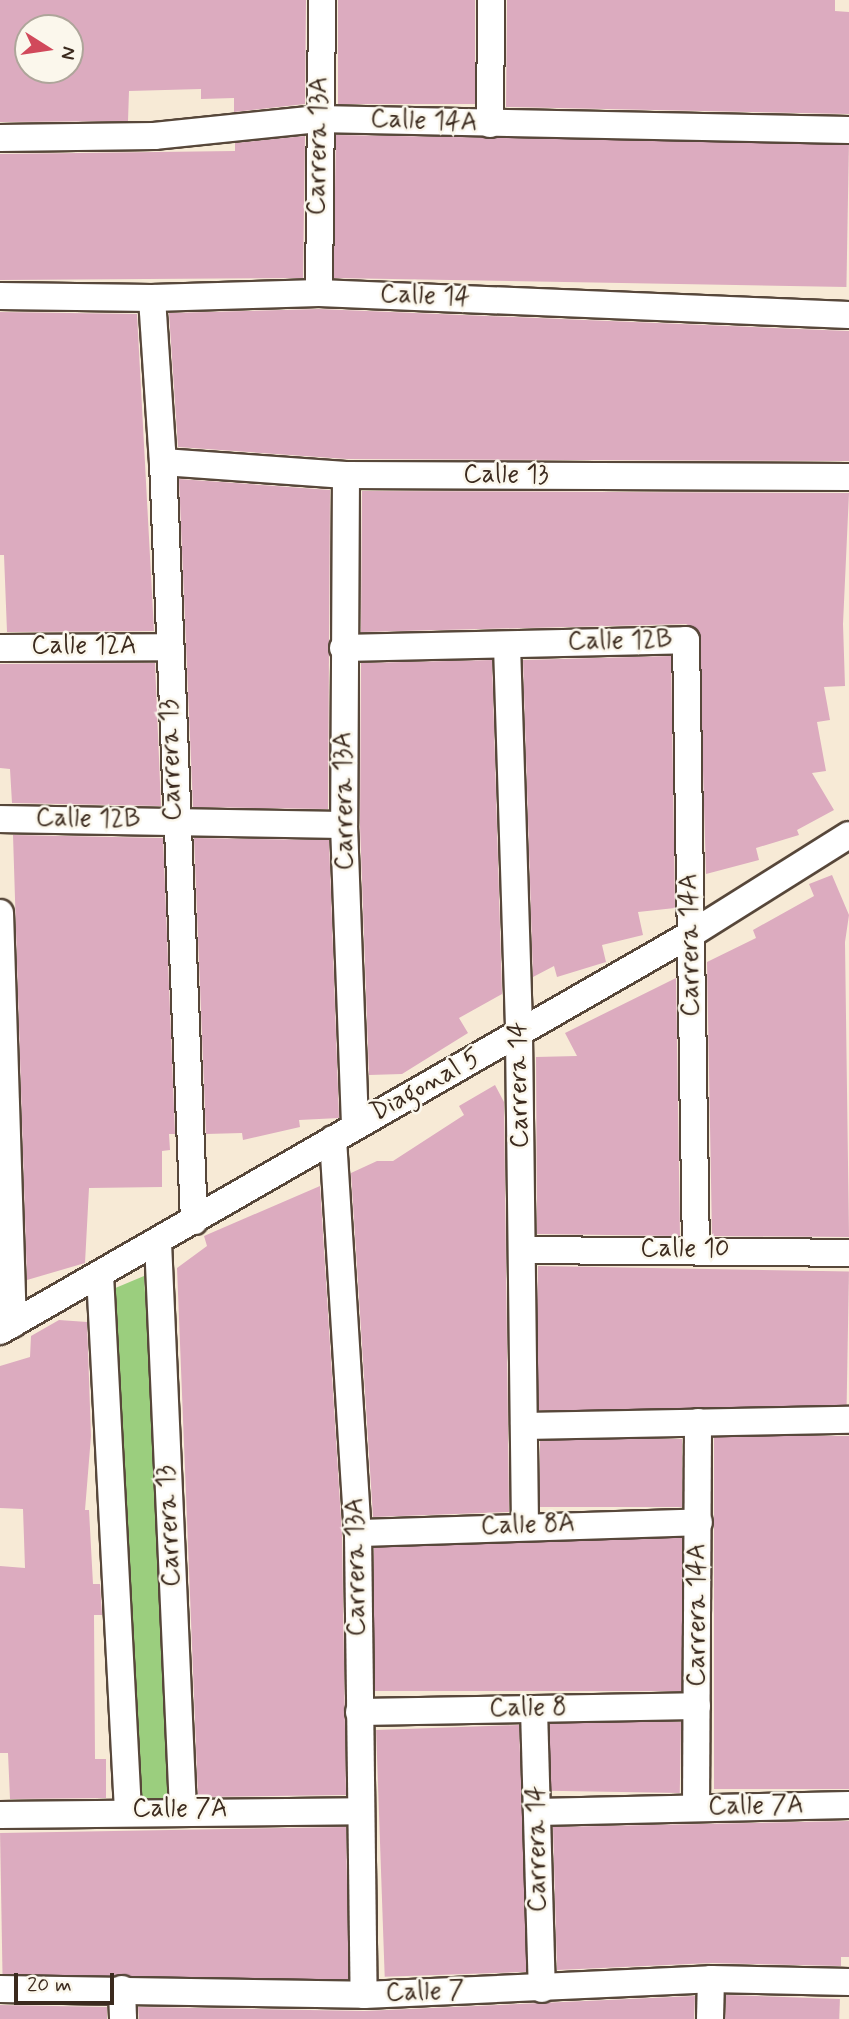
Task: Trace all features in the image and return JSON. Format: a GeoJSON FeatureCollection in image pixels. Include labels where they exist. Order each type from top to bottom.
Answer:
{"type":"FeatureCollection","features":[{"type":"Feature","properties":{"kind":"street","name":"Carrera 13A"},"geometry":{"type":"LineString","coordinates":[[319,293],[318,118],[322,0]]}},
{"type":"Feature","properties":{"kind":"street"},"geometry":{"type":"LineString","coordinates":[[490,124],[491,0]]}},
{"type":"Feature","properties":{"kind":"street","name":"Calle 14A"},"geometry":{"type":"LineString","coordinates":[[0,138],[154,136],[318,118],[490,124],[849,130]]}},
{"type":"Feature","properties":{"kind":"street","name":"Calle 14"},"geometry":{"type":"LineString","coordinates":[[0,296],[152,298],[319,293],[849,315]]}},
{"type":"Feature","properties":{"kind":"street","name":"Carrera 13"},"geometry":{"type":"LineString","coordinates":[[152,298],[163,462],[167,647],[194,1221]]}},
{"type":"Feature","properties":{"kind":"street","name":"Calle 13"},"geometry":{"type":"LineString","coordinates":[[163,462],[346,475],[849,477]]}},
{"type":"Feature","properties":{"kind":"street","name":"Carrera 13A"},"geometry":{"type":"LineString","coordinates":[[346,475],[343,648],[344,1133],[358,1532],[364,1995]]}},
{"type":"Feature","properties":{"kind":"street","name":"Calle 12B"},"geometry":{"type":"LineString","coordinates":[[343,648],[686,640]]}},
{"type":"Feature","properties":{"kind":"street","name":"Carrera 14A"},"geometry":{"type":"LineString","coordinates":[[686,640],[696,1249]]}},
{"type":"Feature","properties":{"kind":"street","name":"Carrera 14"},"geometry":{"type":"LineString","coordinates":[[507,645],[519,1035],[525,1525]]}},
{"type":"Feature","properties":{"kind":"street","name":"Calle 12A"},"geometry":{"type":"LineString","coordinates":[[0,648],[167,647]]}},
{"type":"Feature","properties":{"kind":"street","name":"Calle 12B"},"geometry":{"type":"LineString","coordinates":[[0,819],[344,825]]}},
{"type":"Feature","properties":{"kind":"street","name":"Diagonal 5"},"geometry":{"type":"LineString","coordinates":[[7,1328],[519,1035],[691,934],[849,835]]}},
{"type":"Feature","properties":{"kind":"street"},"geometry":{"type":"LineString","coordinates":[[0,913],[7,1328]]}},
{"type":"Feature","properties":{"kind":"street","name":"Carrera 13"},"geometry":{"type":"LineString","coordinates":[[158,1241],[183,1810]]}},
{"type":"Feature","properties":{"kind":"street","name":"Calle 10"},"geometry":{"type":"LineString","coordinates":[[522,1250],[696,1249],[849,1253]]}},
{"type":"Feature","properties":{"kind":"street"},"geometry":{"type":"LineString","coordinates":[[100,1275],[128,1811]]}},
{"type":"Feature","properties":{"kind":"street"},"geometry":{"type":"LineString","coordinates":[[524,1426],[849,1420]]}},
{"type":"Feature","properties":{"kind":"street","name":"Carrera 14A"},"geometry":{"type":"LineString","coordinates":[[695,1808],[698,1706],[698,1422]]}},
{"type":"Feature","properties":{"kind":"street","name":"Calle 8A"},"geometry":{"type":"LineString","coordinates":[[358,1532],[525,1525],[699,1522]]}},
{"type":"Feature","properties":{"kind":"street","name":"Calle 8"},"geometry":{"type":"LineString","coordinates":[[359,1712],[698,1706]]}},
{"type":"Feature","properties":{"kind":"street","name":"Carrera 14"},"geometry":{"type":"LineString","coordinates":[[534,1709],[542,1989]]}},
{"type":"Feature","properties":{"kind":"street","name":"Calle 7A"},"geometry":{"type":"LineString","coordinates":[[537,1812],[849,1805]]}},
{"type":"Feature","properties":{"kind":"street","name":"Calle 7A"},"geometry":{"type":"LineString","coordinates":[[0,1815],[183,1810],[360,1811]]}},
{"type":"Feature","properties":{"kind":"street"},"geometry":{"type":"LineString","coordinates":[[710,1979],[710,2019]]}},
{"type":"Feature","properties":{"kind":"street","name":"Calle 7"},"geometry":{"type":"LineString","coordinates":[[0,1989],[364,1995],[542,1989],[710,1979],[849,1982]]}},
{"type":"Feature","properties":{"kind":"street"},"geometry":{"type":"LineString","coordinates":[[122,1989],[123,2019]]}},
{"type":"Feature","properties":{"kind":"green space"},"geometry":{"type":"Polygon","coordinates":[[[144,1276],[175,1800],[136,1800],[113,1289],[144,1276]]]}},
{"type":"Feature","properties":{"kind":"building"},"geometry":{"type":"Polygon","coordinates":[[[0,0],[306,0],[305,104],[234,112],[234,98],[201,99],[201,89],[129,91],[128,121],[0,122],[0,0]]]}},
{"type":"Feature","properties":{"kind":"building"},"geometry":{"type":"Polygon","coordinates":[[[338,0],[475,0],[475,104],[338,104],[338,0]]]}},
{"type":"Feature","properties":{"kind":"building"},"geometry":{"type":"Polygon","coordinates":[[[507,0],[835,0],[835,11],[849,12],[849,114],[506,107],[507,0]]]}},
{"type":"Feature","properties":{"kind":"building"},"geometry":{"type":"Polygon","coordinates":[[[336,135],[849,144],[846,287],[334,278],[336,135]]]}},
{"type":"Feature","properties":{"kind":"building"},"geometry":{"type":"Polygon","coordinates":[[[305,136],[303,278],[0,280],[0,154],[235,151],[235,143],[305,136]]]}},
{"type":"Feature","properties":{"kind":"building"},"geometry":{"type":"Polygon","coordinates":[[[319,309],[849,331],[849,461],[347,459],[178,447],[169,313],[319,309]]]}},
{"type":"Feature","properties":{"kind":"building"},"geometry":{"type":"Polygon","coordinates":[[[0,312],[137,314],[154,631],[7,632],[4,555],[0,555],[0,312]]]}},
{"type":"Feature","properties":{"kind":"building"},"geometry":{"type":"Polygon","coordinates":[[[179,479],[330,490],[328,809],[193,807],[179,479]]]}},
{"type":"Feature","properties":{"kind":"building"},"geometry":{"type":"Polygon","coordinates":[[[362,491],[849,493],[843,624],[845,686],[824,687],[830,720],[817,722],[826,771],[812,773],[834,810],[797,830],[799,835],[756,848],[759,860],[706,874],[699,631],[686,624],[361,632],[362,491]]]}},
{"type":"Feature","properties":{"kind":"building"},"geometry":{"type":"Polygon","coordinates":[[[671,656],[675,908],[638,912],[643,935],[602,945],[606,962],[557,977],[554,966],[533,977],[523,660],[671,656]]]}},
{"type":"Feature","properties":{"kind":"building"},"geometry":{"type":"Polygon","coordinates":[[[492,660],[502,994],[459,1018],[468,1033],[402,1074],[369,1075],[360,825],[361,663],[492,660]]]}},
{"type":"Feature","properties":{"kind":"building"},"geometry":{"type":"Polygon","coordinates":[[[155,663],[161,806],[12,803],[10,769],[0,768],[0,664],[155,663]]]}},
{"type":"Feature","properties":{"kind":"building"},"geometry":{"type":"Polygon","coordinates":[[[13,835],[163,838],[175,1134],[169,1134],[170,1150],[162,1151],[162,1187],[89,1188],[85,1263],[27,1280],[13,835]]]}},
{"type":"Feature","properties":{"kind":"building"},"geometry":{"type":"Polygon","coordinates":[[[194,838],[329,840],[339,1118],[299,1120],[300,1127],[243,1140],[242,1133],[206,1134],[194,838]]]}},
{"type":"Feature","properties":{"kind":"building"},"geometry":{"type":"Polygon","coordinates":[[[832,875],[849,915],[845,942],[849,1237],[712,1236],[707,962],[756,938],[753,930],[814,896],[809,884],[832,875]]]}},
{"type":"Feature","properties":{"kind":"building"},"geometry":{"type":"Polygon","coordinates":[[[676,978],[680,1236],[537,1234],[536,1057],[577,1056],[565,1033],[676,978]]]}},
{"type":"Feature","properties":{"kind":"building"},"geometry":{"type":"Polygon","coordinates":[[[495,1085],[504,1102],[509,1512],[373,1517],[351,1173],[377,1161],[393,1161],[464,1115],[459,1106],[495,1085]]]}},
{"type":"Feature","properties":{"kind":"building"},"geometry":{"type":"Polygon","coordinates":[[[320,1186],[342,1534],[346,1795],[198,1797],[177,1268],[207,1246],[204,1236],[320,1186]]]}},
{"type":"Feature","properties":{"kind":"building"},"geometry":{"type":"Polygon","coordinates":[[[538,1266],[849,1271],[846,1415],[535,1410],[538,1266]]]}},
{"type":"Feature","properties":{"kind":"building"},"geometry":{"type":"Polygon","coordinates":[[[59,1320],[87,1322],[91,1436],[85,1510],[89,1510],[93,1584],[100,1584],[102,1615],[94,1615],[95,1759],[106,1759],[106,1798],[10,1799],[8,1753],[0,1753],[0,1566],[25,1568],[23,1509],[0,1508],[0,1366],[30,1357],[31,1336],[59,1320]]]}},
{"type":"Feature","properties":{"kind":"building"},"geometry":{"type":"Polygon","coordinates":[[[714,1436],[849,1436],[849,1789],[714,1789],[714,1436]]]}},
{"type":"Feature","properties":{"kind":"building"},"geometry":{"type":"Polygon","coordinates":[[[540,1439],[682,1439],[682,1507],[540,1507],[540,1439]]]}},
{"type":"Feature","properties":{"kind":"building"},"geometry":{"type":"Polygon","coordinates":[[[374,1538],[682,1538],[682,1691],[374,1691],[374,1538]]]}},
{"type":"Feature","properties":{"kind":"building"},"geometry":{"type":"Polygon","coordinates":[[[550,1720],[681,1722],[680,1793],[549,1791],[550,1720]]]}},
{"type":"Feature","properties":{"kind":"building"},"geometry":{"type":"Polygon","coordinates":[[[519,1725],[528,1972],[385,1977],[376,1730],[519,1725]]]}},
{"type":"Feature","properties":{"kind":"building"},"geometry":{"type":"Polygon","coordinates":[[[849,1821],[849,1957],[841,1957],[841,1966],[711,1963],[557,1970],[553,1827],[849,1821]]]}},
{"type":"Feature","properties":{"kind":"building"},"geometry":{"type":"Polygon","coordinates":[[[346,1827],[349,1979],[3,1985],[0,1833],[346,1827]]]}},
{"type":"Feature","properties":{"kind":"building"},"geometry":{"type":"Polygon","coordinates":[[[726,1995],[840,1999],[839,2019],[725,2019],[726,1995]]]}},
{"type":"Feature","properties":{"kind":"building"},"geometry":{"type":"Polygon","coordinates":[[[695,1996],[694,2019],[139,2019],[138,2007],[364,2011],[695,1996]]]}},
{"type":"Feature","properties":{"kind":"building"},"geometry":{"type":"Polygon","coordinates":[[[0,2005],[107,2007],[107,2019],[0,2019],[0,2005]]]}}]}
